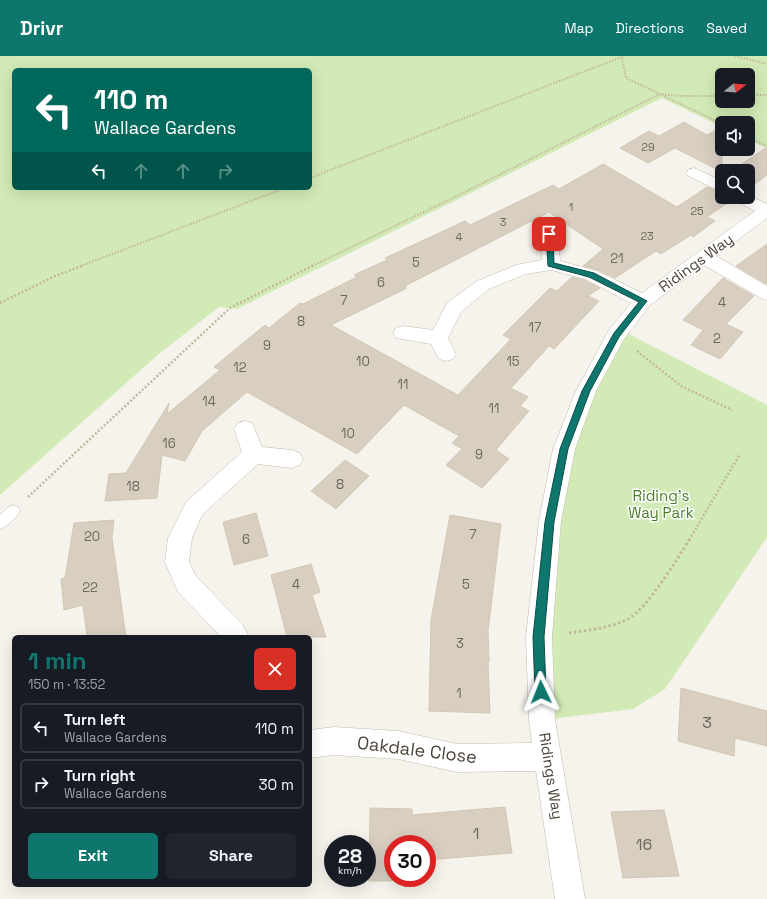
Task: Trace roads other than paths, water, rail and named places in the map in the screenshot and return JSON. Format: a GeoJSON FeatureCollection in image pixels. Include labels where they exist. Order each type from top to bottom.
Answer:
{"type":"FeatureCollection","features":[{"type":"Feature","properties":{"kind":"street"},"geometry":{"type":"LineString","coordinates":[[694,173],[715,184]]}},
{"type":"Feature","properties":{"kind":"street","name":"Ridings Way"},"geometry":{"type":"LineString","coordinates":[[570,899],[542,720],[539,637],[550,522],[564,449],[586,391],[616,335],[643,301],[767,211],[754,204]]}},
{"type":"Feature","properties":{"kind":"street"},"geometry":{"type":"LineString","coordinates":[[549,234],[551,264]]}},
{"type":"Feature","properties":{"kind":"street"},"geometry":{"type":"LineString","coordinates":[[704,257],[767,294]]}},
{"type":"Feature","properties":{"kind":"street"},"geometry":{"type":"LineString","coordinates":[[403,333],[442,346],[454,308],[483,285],[522,269],[551,264],[591,275],[643,301]]}},
{"type":"Feature","properties":{"kind":"street"},"geometry":{"type":"LineString","coordinates":[[245,429],[254,455]]}},
{"type":"Feature","properties":{"kind":"street"},"geometry":{"type":"LineString","coordinates":[[235,635],[187,584],[176,562],[180,538],[194,510],[254,455],[292,459]]}},
{"type":"Feature","properties":{"kind":"street","name":"Oakdale Close"},"geometry":{"type":"LineString","coordinates":[[312,744],[334,741],[398,745],[457,758],[548,757]]}},
{"type":"Feature","properties":{"kind":"lane"},"geometry":{"type":"LineString","coordinates":[[0,523],[13,511]]}},
{"type":"Feature","properties":{"kind":"park label","name":"Riding's Way Park"},"geometry":{"type":"Point","coordinates":[661,504]}}]}
